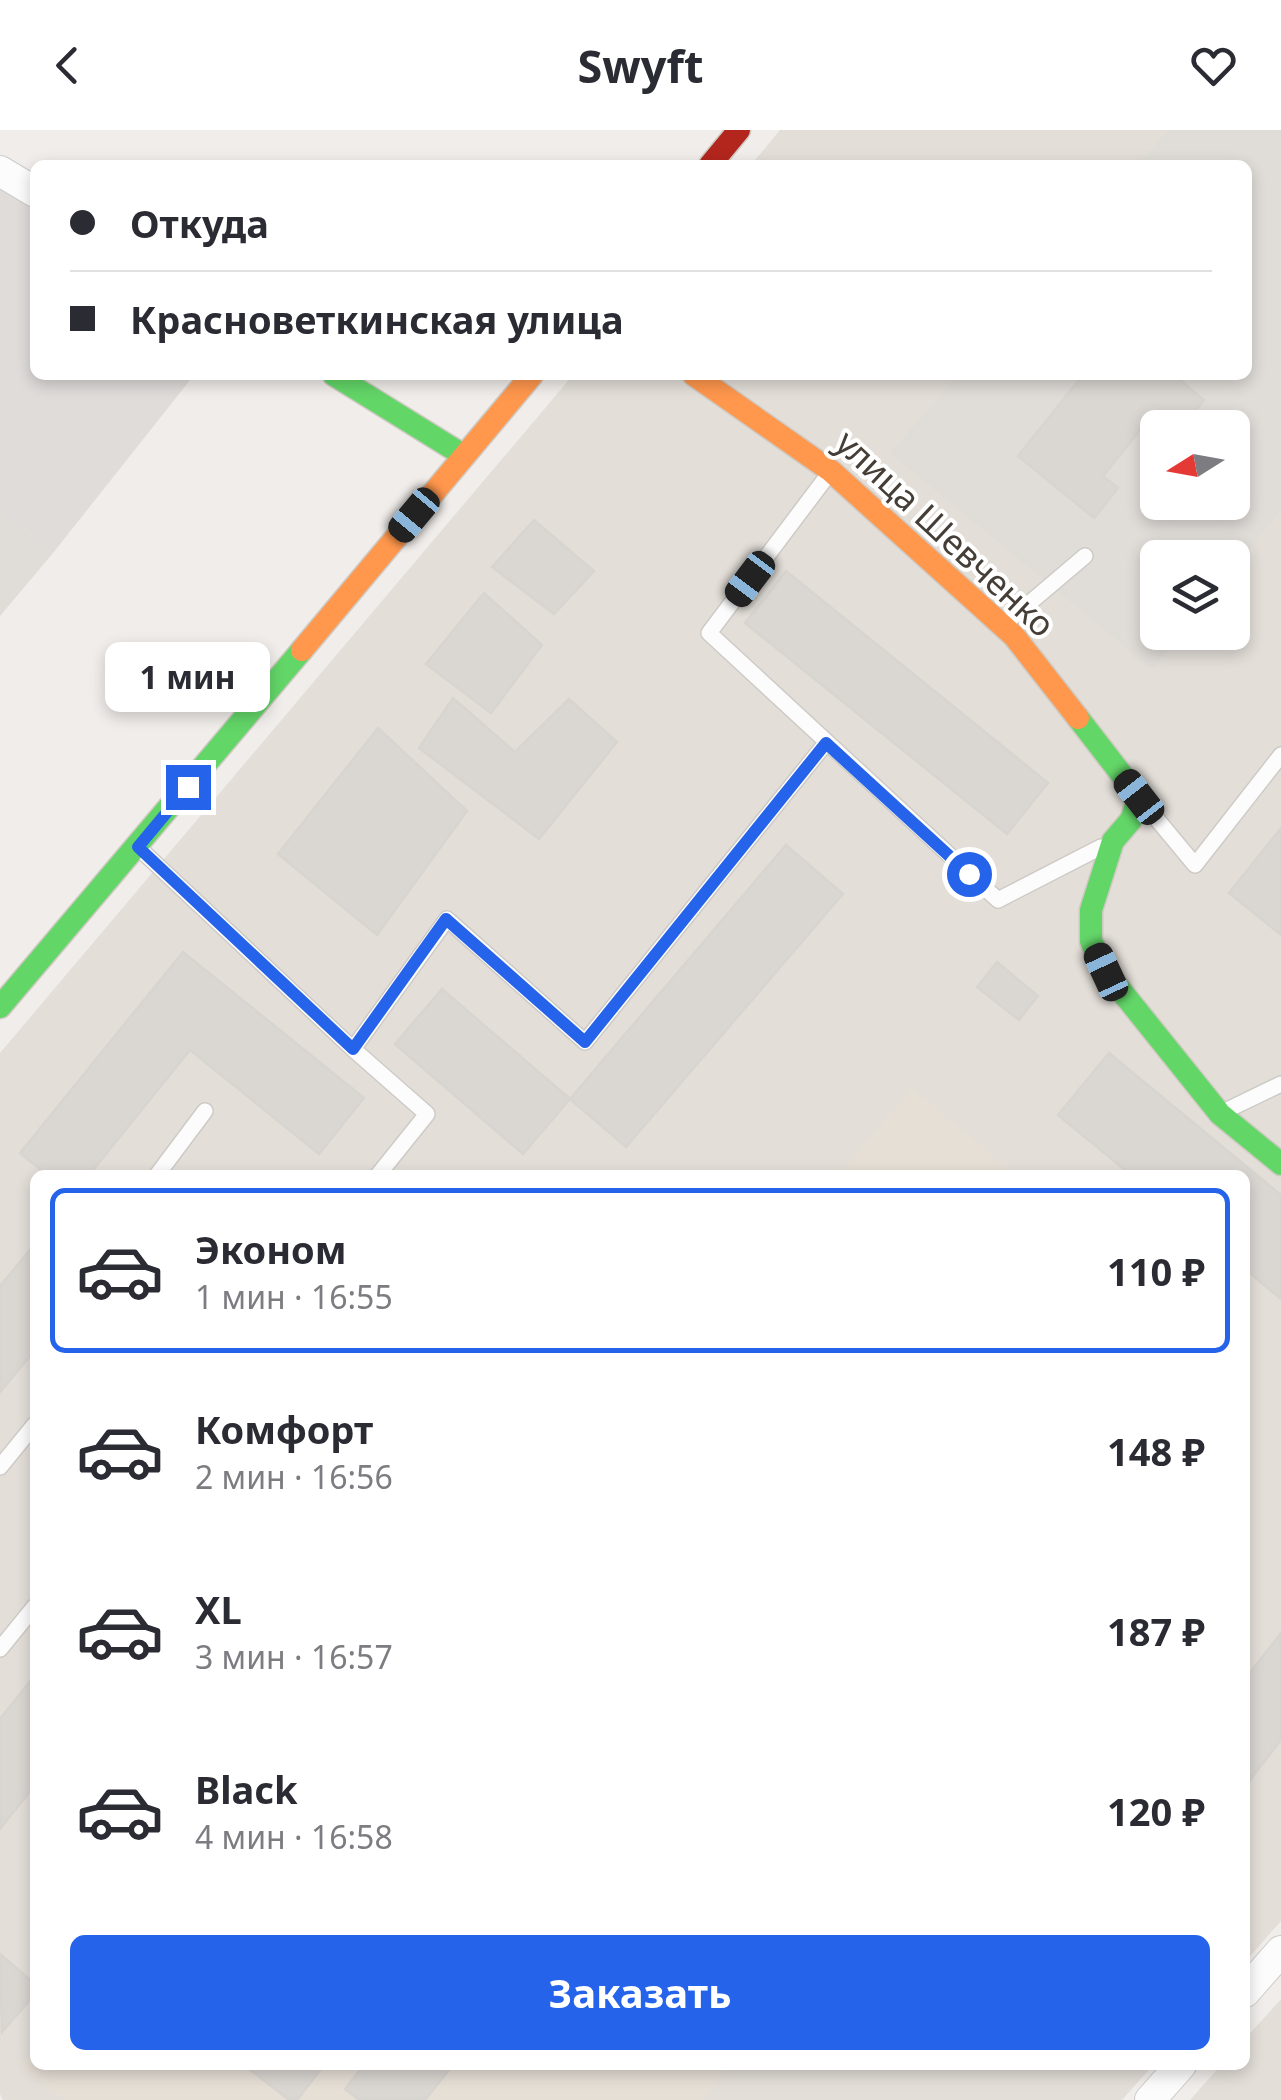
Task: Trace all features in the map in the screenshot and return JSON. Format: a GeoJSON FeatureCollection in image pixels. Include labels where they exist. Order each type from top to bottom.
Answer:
{"type":"FeatureCollection","features":[{"type":"Feature","properties":{"kind":"street"},"geometry":{"type":"LineString","coordinates":[[714,160],[739,130]]}},
{"type":"Feature","properties":{"kind":"street"},"geometry":{"type":"LineString","coordinates":[[0,171],[30,189]]}},
{"type":"Feature","properties":{"kind":"street"},"geometry":{"type":"LineString","coordinates":[[342,380],[464,455]]}},
{"type":"Feature","properties":{"kind":"street"},"geometry":{"type":"LineString","coordinates":[[0,1007],[528,380]]}},
{"type":"Feature","properties":{"kind":"street","name":"улица Шевченко"},"geometry":{"type":"LineString","coordinates":[[701,380],[830,471],[1003,626],[1139,797]]}},
{"type":"Feature","properties":{"kind":"street"},"geometry":{"type":"LineString","coordinates":[[1139,797],[1132,820],[1113,841],[1091,910],[1091,941],[1106,972],[1220,1114],[1281,1164]]}},
{"type":"Feature","properties":{"kind":"street"},"geometry":{"type":"LineString","coordinates":[[1250,1986],[1281,1951]]}},
{"type":"Feature","properties":{"kind":"street"},"geometry":{"type":"LineString","coordinates":[[1150,2100],[1177,2070]]}},
{"type":"Feature","properties":{"kind":"lane"},"geometry":{"type":"LineString","coordinates":[[830,471],[709,633],[998,900],[1113,841]]}},
{"type":"Feature","properties":{"kind":"lane"},"geometry":{"type":"LineString","coordinates":[[1003,626],[1086,556]]}},
{"type":"Feature","properties":{"kind":"lane"},"geometry":{"type":"LineString","coordinates":[[353,1049],[446,919],[585,1042],[826,743]]}},
{"type":"Feature","properties":{"kind":"lane"},"geometry":{"type":"LineString","coordinates":[[1139,797],[1195,865],[1281,754]]}},
{"type":"Feature","properties":{"kind":"lane"},"geometry":{"type":"LineString","coordinates":[[138,847],[427,1114],[382,1170]]}},
{"type":"Feature","properties":{"kind":"lane"},"geometry":{"type":"LineString","coordinates":[[1220,1114],[1281,1084]]}},
{"type":"Feature","properties":{"kind":"lane"},"geometry":{"type":"LineString","coordinates":[[161,1170],[205,1111]]}},
{"type":"Feature","properties":{"kind":"lane"},"geometry":{"type":"LineString","coordinates":[[0,1468],[30,1430]]}},
{"type":"Feature","properties":{"kind":"lane"},"geometry":{"type":"LineString","coordinates":[[0,1649],[30,1612]]}},
{"type":"Feature","properties":{"kind":"shaded area"},"geometry":{"type":"Polygon","coordinates":[[[780,130],[1281,130],[1281,1921],[1250,1956],[1250,1170],[30,1170],[30,2070],[1149,2070],[1122,2100],[3,2100],[0,1053],[569,380],[1252,380],[1252,160],[755,160],[780,130]]]}},
{"type":"Feature","properties":{"kind":"shaded area"},"geometry":{"type":"Polygon","coordinates":[[[1168,130],[1281,130],[1281,510],[1250,548],[1250,540],[1140,540],[1140,650],[1167,650],[1152,669],[890,453],[954,380],[1252,380],[1252,160],[1142,160],[1168,130]]]}},
{"type":"Feature","properties":{"kind":"shaded area"},"geometry":{"type":"Polygon","coordinates":[[[0,187],[30,208],[30,380],[190,380],[53,553],[0,509],[0,187]]]}},
{"type":"Feature","properties":{"kind":"shaded area"},"geometry":{"type":"Polygon","coordinates":[[[0,509],[53,553],[0,616],[0,509]]]}},
{"type":"Feature","properties":{"kind":"shaded area"},"geometry":{"type":"Polygon","coordinates":[[[912,1089],[1010,1170],[842,1170],[912,1089]]]}},
{"type":"Feature","properties":{"kind":"shaded area"},"geometry":{"type":"Polygon","coordinates":[[[1281,1999],[1281,2100],[1190,2100],[1217,2070],[1250,2070],[1250,2033],[1281,1999]]]}},
{"type":"Feature","properties":{"kind":"shaded area"},"geometry":{"type":"Polygon","coordinates":[[[30,2054],[30,2070],[726,2070],[703,2100],[64,2100],[21,2066],[30,2054]]]}},
{"type":"Feature","properties":{"kind":"building"},"geometry":{"type":"Polygon","coordinates":[[[1079,380],[1180,380],[1204,400],[1196,410],[1140,410],[1140,430],[1103,476],[1118,488],[1094,518],[1018,456],[1079,380]]]}},
{"type":"Feature","properties":{"kind":"building"},"geometry":{"type":"Polygon","coordinates":[[[534,520],[594,571],[554,614],[492,567],[534,520]]]}},
{"type":"Feature","properties":{"kind":"building"},"geometry":{"type":"Polygon","coordinates":[[[786,571],[1048,783],[1007,834],[745,623],[786,571]]]}},
{"type":"Feature","properties":{"kind":"building"},"geometry":{"type":"Polygon","coordinates":[[[484,593],[542,645],[491,713],[426,664],[484,593]]]}},
{"type":"Feature","properties":{"kind":"building"},"geometry":{"type":"Polygon","coordinates":[[[453,698],[515,752],[569,699],[617,742],[539,839],[419,748],[453,698]]]}},
{"type":"Feature","properties":{"kind":"building"},"geometry":{"type":"Polygon","coordinates":[[[378,728],[467,811],[377,935],[278,854],[378,728]]]}},
{"type":"Feature","properties":{"kind":"building"},"geometry":{"type":"Polygon","coordinates":[[[1281,828],[1281,935],[1229,893],[1281,828]]]}},
{"type":"Feature","properties":{"kind":"building"},"geometry":{"type":"Polygon","coordinates":[[[786,845],[843,894],[626,1147],[570,1099],[786,845]]]}},
{"type":"Feature","properties":{"kind":"building"},"geometry":{"type":"Polygon","coordinates":[[[183,952],[364,1098],[319,1154],[190,1050],[93,1170],[41,1170],[20,1153],[183,952]]]}},
{"type":"Feature","properties":{"kind":"building"},"geometry":{"type":"Polygon","coordinates":[[[997,962],[1038,996],[1019,1020],[977,987],[997,962]]]}},
{"type":"Feature","properties":{"kind":"building"},"geometry":{"type":"Polygon","coordinates":[[[442,989],[570,1099],[523,1154],[395,1044],[442,989]]]}},
{"type":"Feature","properties":{"kind":"building"},"geometry":{"type":"Polygon","coordinates":[[[1109,1053],[1281,1195],[1281,1299],[1250,1273],[1250,1170],[1125,1170],[1058,1115],[1109,1053]]]}},
{"type":"Feature","properties":{"kind":"building"},"geometry":{"type":"Polygon","coordinates":[[[30,1250],[30,1356],[0,1392],[0,1286],[30,1250]]]}},
{"type":"Feature","properties":{"kind":"building"},"geometry":{"type":"Polygon","coordinates":[[[1281,1633],[1281,1740],[1250,1780],[1250,1673],[1281,1633]]]}},
{"type":"Feature","properties":{"kind":"building"},"geometry":{"type":"Polygon","coordinates":[[[30,1681],[30,1791],[0,1829],[0,1719],[30,1681]]]}},
{"type":"Feature","properties":{"kind":"building"},"geometry":{"type":"Polygon","coordinates":[[[0,1954],[30,1980],[30,2000],[2,2032],[0,1954]]]}},
{"type":"Feature","properties":{"kind":"building"},"geometry":{"type":"Polygon","coordinates":[[[250,2070],[320,2070],[297,2100],[289,2100],[250,2070]]]}},
{"type":"Feature","properties":{"kind":"building"},"geometry":{"type":"Polygon","coordinates":[[[360,2070],[449,2070],[425,2100],[359,2100],[345,2089],[360,2070]]]}},
{"type":"Feature","properties":{"kind":"traffic: fast"},"geometry":{"type":"LineString","coordinates":[[342,380],[463,455]]}},
{"type":"Feature","properties":{"kind":"traffic: fast"},"geometry":{"type":"LineString","coordinates":[[0,1007],[302,650]]}},
{"type":"Feature","properties":{"kind":"traffic: fast"},"geometry":{"type":"LineString","coordinates":[[1078,718],[1139,797],[1131,820],[1113,841],[1091,910],[1091,941],[1106,972],[1220,1114],[1281,1164]]}},
{"type":"Feature","properties":{"kind":"traffic: slow"},"geometry":{"type":"LineString","coordinates":[[302,650],[528,380]]}},
{"type":"Feature","properties":{"kind":"traffic: slow"},"geometry":{"type":"LineString","coordinates":[[701,380],[831,471],[1014,636],[1078,718]]}},
{"type":"Feature","properties":{"kind":"traffic: jam"},"geometry":{"type":"LineString","coordinates":[[714,160],[739,130]]}},
{"type":"Feature","properties":{"kind":"route"},"geometry":{"type":"LineString","coordinates":[[188,787],[138,847],[353,1049],[446,919],[585,1042],[826,743],[969,874]]}}]}
